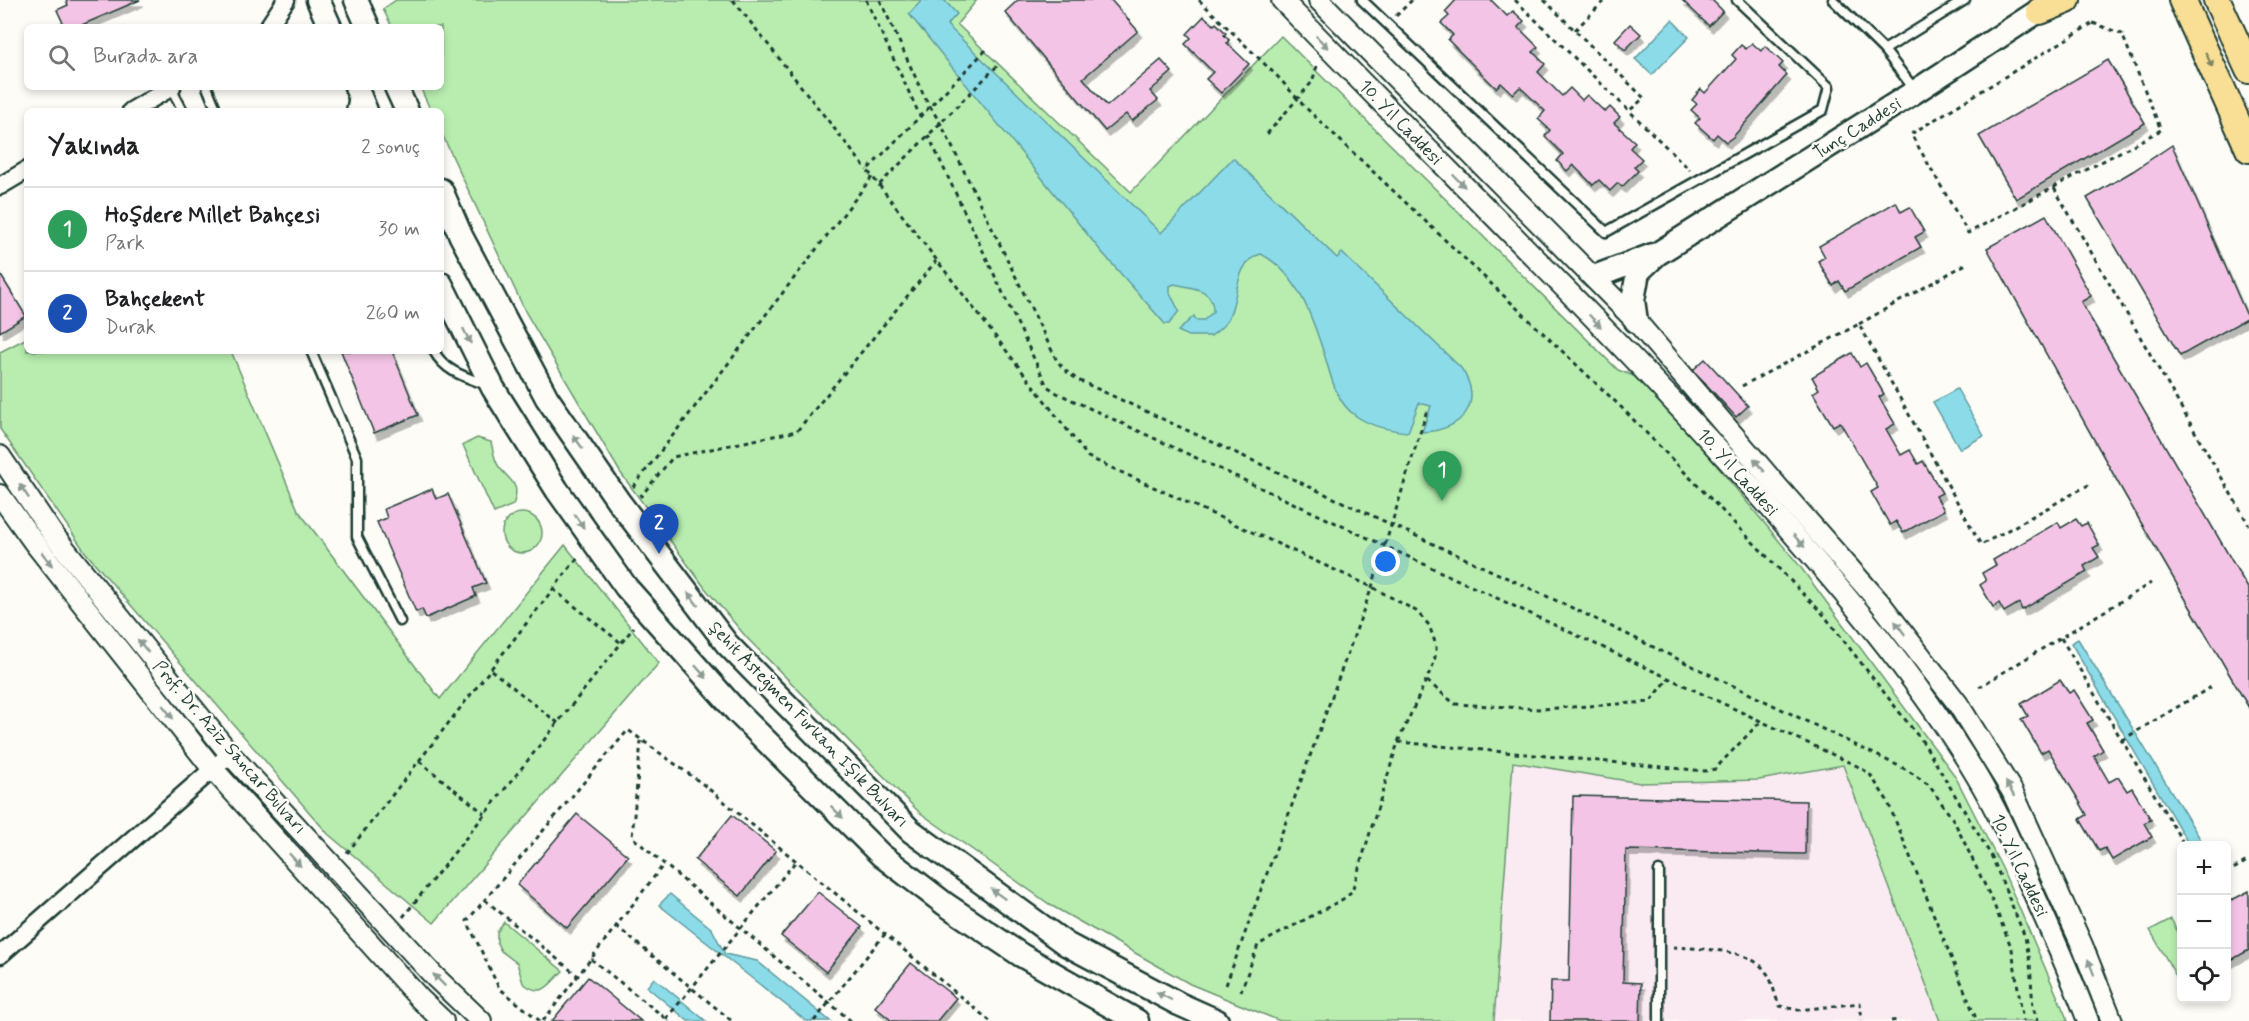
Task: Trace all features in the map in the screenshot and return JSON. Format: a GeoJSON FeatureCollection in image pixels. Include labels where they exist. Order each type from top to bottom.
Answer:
{"type":"FeatureCollection","features":[{"type":"Feature","properties":{"kind":"main road"},"geometry":{"type":"LineString","coordinates":[[318,0],[329,24]]}},
{"type":"Feature","properties":{"kind":"main road"},"geometry":{"type":"LineString","coordinates":[[356,0],[367,24]]}},
{"type":"Feature","properties":{"kind":"main road"},"geometry":{"type":"LineString","coordinates":[[2047,6],[2067,0]]}},
{"type":"Feature","properties":{"kind":"main road"},"geometry":{"type":"LineString","coordinates":[[2217,0],[2249,70]]}},
{"type":"Feature","properties":{"kind":"main road"},"geometry":{"type":"LineString","coordinates":[[2181,2],[2249,149]]}},
{"type":"Feature","properties":{"kind":"main road","name":"Tunç Caddesi"},"geometry":{"type":"LineString","coordinates":[[1636,321],[1632,300],[1638,272],[1658,254],[2047,6]]}},
{"type":"Feature","properties":{"kind":"main road"},"geometry":{"type":"LineString","coordinates":[[357,90],[365,108]]}},
{"type":"Feature","properties":{"kind":"main road"},"geometry":{"type":"LineString","coordinates":[[397,90],[406,108]]}},
{"type":"Feature","properties":{"kind":"main road","name":"Şehit Asteğmen Furkan Işık Bulvarı"},"geometry":{"type":"LineString","coordinates":[[444,197],[460,236],[547,398],[626,494],[727,644],[911,831],[1066,944],[1179,1004],[1217,1021]]}},
{"type":"Feature","properties":{"kind":"main road","name":"Tunç Caddesi"},"geometry":{"type":"LineString","coordinates":[[1594,277],[1658,254]]}},
{"type":"Feature","properties":{"kind":"main road"},"geometry":{"type":"LineString","coordinates":[[444,290],[494,388],[557,490],[626,587],[746,721],[881,855],[945,904],[1021,955],[1127,1018]]}},
{"type":"Feature","properties":{"kind":"street"},"geometry":{"type":"LineString","coordinates":[[270,24],[286,0]]}},
{"type":"Feature","properties":{"kind":"street","name":"10. Yıl Caddesi"},"geometry":{"type":"LineString","coordinates":[[1282,0],[1685,412],[1803,545],[1882,640],[1928,701],[1977,776],[2005,830],[2088,1021]]}},
{"type":"Feature","properties":{"kind":"street","name":"10. Yıl Caddesi"},"geometry":{"type":"LineString","coordinates":[[1319,0],[1636,321],[1880,603],[1958,704],[2012,791],[2082,945],[2112,1021]]}},
{"type":"Feature","properties":{"kind":"street"},"geometry":{"type":"LineString","coordinates":[[136,108],[167,90]]}},
{"type":"Feature","properties":{"kind":"street"},"geometry":{"type":"LineString","coordinates":[[0,186],[24,172]]}},
{"type":"Feature","properties":{"kind":"street","name":"Prof. Dr. Aziz Sancar Bulvarı"},"geometry":{"type":"LineString","coordinates":[[0,456],[52,533],[230,754],[435,977],[481,1021]]}},
{"type":"Feature","properties":{"kind":"street","name":"Prof. Dr. Aziz Sancar Bulvarı"},"geometry":{"type":"LineString","coordinates":[[0,495],[33,541],[212,768],[420,999],[443,1021]]}},
{"type":"Feature","properties":{"kind":"street"},"geometry":{"type":"LineString","coordinates":[[0,955],[230,754]]}},
{"type":"Feature","properties":{"kind":"lane"},"geometry":{"type":"LineString","coordinates":[[1362,0],[1606,232],[1823,110],[1828,87],[1737,0]]}},
{"type":"Feature","properties":{"kind":"lane"},"geometry":{"type":"LineString","coordinates":[[1833,0],[1884,50],[1916,91]]}},
{"type":"Feature","properties":{"kind":"lane"},"geometry":{"type":"LineString","coordinates":[[1884,50],[1965,0]]}},
{"type":"Feature","properties":{"kind":"lane"},"geometry":{"type":"LineString","coordinates":[[173,90],[182,108]]}},
{"type":"Feature","properties":{"kind":"lane"},"geometry":{"type":"LineString","coordinates":[[208,90],[216,108]]}},
{"type":"Feature","properties":{"kind":"lane"},"geometry":{"type":"LineString","coordinates":[[352,108],[355,90]]}},
{"type":"Feature","properties":{"kind":"lane"},"geometry":{"type":"LineString","coordinates":[[312,354],[357,458],[357,537],[400,621]]}},
{"type":"Feature","properties":{"kind":"lane"},"geometry":{"type":"LineString","coordinates":[[436,354],[443,365],[454,372],[494,388]]}},
{"type":"Feature","properties":{"kind":"lane"},"geometry":{"type":"LineString","coordinates":[[1659,871],[1659,1021]]}},
{"type":"Feature","properties":{"kind":"path"},"geometry":{"type":"LineString","coordinates":[[733,0],[879,185],[1088,457],[1372,587],[1416,611],[1429,625],[1436,645],[1436,653],[1398,741],[1352,891],[1258,945],[1241,991]]}},
{"type":"Feature","properties":{"kind":"path"},"geometry":{"type":"LineString","coordinates":[[866,0],[920,116]]}},
{"type":"Feature","properties":{"kind":"path"},"geometry":{"type":"LineString","coordinates":[[880,0],[1057,361],[1067,372],[1089,385],[1581,612],[1908,770],[1929,785],[1954,821],[1992,900],[2012,950],[2023,1021]]}},
{"type":"Feature","properties":{"kind":"path"},"geometry":{"type":"LineString","coordinates":[[1199,0],[1298,99],[1622,408],[1823,614],[1924,745],[1992,857],[2025,936],[2030,962],[2033,1008],[2038,1021]]}},
{"type":"Feature","properties":{"kind":"path"},"geometry":{"type":"LineString","coordinates":[[1388,25],[1412,0]]}},
{"type":"Feature","properties":{"kind":"path"},"geometry":{"type":"LineString","coordinates":[[1515,0],[1700,180]]}},
{"type":"Feature","properties":{"kind":"path"},"geometry":{"type":"LineString","coordinates":[[1544,0],[1644,98],[1629,111]]}},
{"type":"Feature","properties":{"kind":"path"},"geometry":{"type":"LineString","coordinates":[[1575,30],[1605,0]]}},
{"type":"Feature","properties":{"kind":"path"},"geometry":{"type":"LineString","coordinates":[[2093,23],[2122,34],[2161,130],[2054,188],[1968,233],[1911,134],[2093,23]]}},
{"type":"Feature","properties":{"kind":"path"},"geometry":{"type":"LineString","coordinates":[[1267,134],[1312,82],[1324,44]]}},
{"type":"Feature","properties":{"kind":"path"},"geometry":{"type":"LineString","coordinates":[[867,170],[986,50]]}},
{"type":"Feature","properties":{"kind":"path"},"geometry":{"type":"LineString","coordinates":[[879,185],[999,64]]}},
{"type":"Feature","properties":{"kind":"path"},"geometry":{"type":"LineString","coordinates":[[928,135],[1047,386],[1057,393],[1869,773],[1887,800],[1977,1021]]}},
{"type":"Feature","properties":{"kind":"path"},"geometry":{"type":"LineString","coordinates":[[626,494],[872,177]]}},
{"type":"Feature","properties":{"kind":"path"},"geometry":{"type":"LineString","coordinates":[[2054,188],[2249,525]]}},
{"type":"Feature","properties":{"kind":"path"},"geometry":{"type":"LineString","coordinates":[[626,494],[641,496],[673,457],[797,431],[936,261]]}},
{"type":"Feature","properties":{"kind":"path"},"geometry":{"type":"LineString","coordinates":[[1742,386],[1966,264]]}},
{"type":"Feature","properties":{"kind":"path"},"geometry":{"type":"LineString","coordinates":[[1858,324],[1981,545],[2092,483]]}},
{"type":"Feature","properties":{"kind":"path"},"geometry":{"type":"LineString","coordinates":[[1226,985],[1372,587],[1427,410]]}},
{"type":"Feature","properties":{"kind":"path"},"geometry":{"type":"LineString","coordinates":[[335,868],[580,555]]}},
{"type":"Feature","properties":{"kind":"path"},"geometry":{"type":"LineString","coordinates":[[1979,687],[2151,583]]}},
{"type":"Feature","properties":{"kind":"path"},"geometry":{"type":"LineString","coordinates":[[553,589],[621,643]]}},
{"type":"Feature","properties":{"kind":"path"},"geometry":{"type":"LineString","coordinates":[[393,931],[634,626],[641,634]]}},
{"type":"Feature","properties":{"kind":"path"},"geometry":{"type":"LineString","coordinates":[[2061,638],[2182,841]]}},
{"type":"Feature","properties":{"kind":"path"},"geometry":{"type":"LineString","coordinates":[[490,669],[558,723]]}},
{"type":"Feature","properties":{"kind":"path"},"geometry":{"type":"LineString","coordinates":[[1426,680],[1455,704],[1541,709],[1650,702],[1669,678]]}},
{"type":"Feature","properties":{"kind":"path"},"geometry":{"type":"LineString","coordinates":[[2122,740],[2211,687]]}},
{"type":"Feature","properties":{"kind":"path"},"geometry":{"type":"LineString","coordinates":[[1398,741],[1705,771],[1715,769],[1761,721]]}},
{"type":"Feature","properties":{"kind":"path"},"geometry":{"type":"LineString","coordinates":[[664,864],[541,1021],[499,988],[467,921],[628,730],[704,785],[990,1021]]}},
{"type":"Feature","properties":{"kind":"path"},"geometry":{"type":"LineString","coordinates":[[641,741],[632,837],[850,1021]]}},
{"type":"Feature","properties":{"kind":"path"},"geometry":{"type":"LineString","coordinates":[[419,761],[485,814]]}},
{"type":"Feature","properties":{"kind":"path"},"geometry":{"type":"LineString","coordinates":[[2231,870],[2249,860]]}},
{"type":"Feature","properties":{"kind":"path"},"geometry":{"type":"LineString","coordinates":[[591,958],[667,1020],[727,943],[796,861]]}},
{"type":"Feature","properties":{"kind":"path"},"geometry":{"type":"LineString","coordinates":[[485,900],[578,976]]}},
{"type":"Feature","properties":{"kind":"path"},"geometry":{"type":"LineString","coordinates":[[616,926],[732,1021]]}},
{"type":"Feature","properties":{"kind":"path"},"geometry":{"type":"LineString","coordinates":[[814,1021],[885,934]]}},
{"type":"Feature","properties":{"kind":"path"},"geometry":{"type":"LineString","coordinates":[[1659,946],[1716,950],[1749,958],[1766,971],[1774,996],[1780,1006],[1798,1010],[1860,1003],[1862,1021]]}},
{"type":"Feature","properties":{"kind":"path"},"geometry":{"type":"LineString","coordinates":[[1891,1021],[1900,1020]]}},
{"type":"Feature","properties":{"kind":"shaded area"},"geometry":{"type":"Polygon","coordinates":[[[1513,762],[1640,783],[1759,780],[1843,765],[1940,1021],[1494,1021],[1513,762]]]}},
{"type":"Feature","properties":{"kind":"green space"},"geometry":{"type":"Polygon","coordinates":[[[396,0],[977,0],[957,24],[1131,192],[1281,36],[1618,370],[1647,381],[1799,565],[1955,776],[2002,868],[2068,1021],[1940,1021],[1843,765],[1759,780],[1640,783],[1513,762],[1494,1021],[1280,1021],[1190,984],[1052,906],[919,812],[747,638],[705,588],[620,472],[526,313],[444,138],[444,108],[430,108],[421,90],[444,90],[444,24],[390,24],[383,9],[396,0]]]}},
{"type":"Feature","properties":{"kind":"green space"},"geometry":{"type":"Polygon","coordinates":[[[24,340],[24,354],[232,354],[298,510],[440,699],[565,545],[659,663],[434,923],[328,834],[86,553],[0,429],[0,352],[24,340]]]}},
{"type":"Feature","properties":{"kind":"green space"},"geometry":{"type":"Polygon","coordinates":[[[477,438],[491,442],[497,464],[515,487],[513,505],[494,513],[463,445],[477,438]]]}},
{"type":"Feature","properties":{"kind":"green space"},"geometry":{"type":"Polygon","coordinates":[[[522,513],[536,519],[542,533],[536,547],[522,553],[508,547],[502,533],[508,519],[522,513]]]}},
{"type":"Feature","properties":{"kind":"green space"},"geometry":{"type":"Polygon","coordinates":[[[2171,919],[2177,930],[2177,978],[2150,930],[2171,919]]]}},
{"type":"Feature","properties":{"kind":"green space"},"geometry":{"type":"Polygon","coordinates":[[[504,922],[563,971],[545,988],[536,990],[523,983],[517,963],[501,951],[497,943],[497,932],[504,922]]]}},
{"type":"Feature","properties":{"kind":"water"},"geometry":{"type":"Polygon","coordinates":[[[922,0],[944,0],[957,14],[947,25],[1161,233],[1233,158],[1337,258],[1342,253],[1461,368],[1471,393],[1466,413],[1448,427],[1422,432],[1431,406],[1419,403],[1408,432],[1368,423],[1356,416],[1344,405],[1336,391],[1310,315],[1295,286],[1286,273],[1261,254],[1246,264],[1238,282],[1228,319],[1211,336],[1188,336],[1178,331],[1194,316],[1196,320],[1204,320],[1213,312],[1210,298],[1206,293],[1194,288],[1174,284],[1170,286],[1170,293],[1179,311],[1169,324],[1165,324],[1100,250],[909,14],[922,0]]]}},
{"type":"Feature","properties":{"kind":"water"},"geometry":{"type":"Polygon","coordinates":[[[1672,20],[1689,37],[1652,75],[1635,59],[1672,20]]]}},
{"type":"Feature","properties":{"kind":"water"},"geometry":{"type":"Polygon","coordinates":[[[1957,389],[1984,436],[1960,449],[1933,402],[1957,389]]]}},
{"type":"Feature","properties":{"kind":"water"},"geometry":{"type":"Polygon","coordinates":[[[2078,639],[2202,841],[2187,841],[2071,643],[2078,639]]]}},
{"type":"Feature","properties":{"kind":"water"},"geometry":{"type":"Polygon","coordinates":[[[670,894],[712,929],[725,954],[757,961],[830,1021],[806,1021],[659,905],[670,894]]]}},
{"type":"Feature","properties":{"kind":"water"},"geometry":{"type":"Polygon","coordinates":[[[654,978],[706,1021],[688,1021],[647,987],[654,978]]]}},
{"type":"Feature","properties":{"kind":"building"},"geometry":{"type":"Polygon","coordinates":[[[66,0],[140,0],[84,24],[64,24],[57,10],[68,5],[66,0]]]}},
{"type":"Feature","properties":{"kind":"building"},"geometry":{"type":"Polygon","coordinates":[[[1018,0],[1111,0],[1138,31],[1083,78],[1107,106],[1161,60],[1172,72],[1150,91],[1158,100],[1132,121],[1126,114],[1105,131],[1005,12],[1018,0]]]}},
{"type":"Feature","properties":{"kind":"building"},"geometry":{"type":"Polygon","coordinates":[[[1456,0],[1491,0],[1507,16],[1513,11],[1524,21],[1518,27],[1538,47],[1533,52],[1545,64],[1538,72],[1562,96],[1570,88],[1582,100],[1587,95],[1605,112],[1610,107],[1620,117],[1614,123],[1635,142],[1630,148],[1642,159],[1634,167],[1638,171],[1622,187],[1618,183],[1610,191],[1599,180],[1593,185],[1573,165],[1567,171],[1557,161],[1563,154],[1545,136],[1550,130],[1538,119],[1545,111],[1520,87],[1513,94],[1501,83],[1496,88],[1448,40],[1453,35],[1441,23],[1449,16],[1445,12],[1456,0]]]}},
{"type":"Feature","properties":{"kind":"building"},"geometry":{"type":"Polygon","coordinates":[[[1682,0],[1712,0],[1723,11],[1709,26],[1682,0]]]}},
{"type":"Feature","properties":{"kind":"building"},"geometry":{"type":"Polygon","coordinates":[[[1204,16],[1226,33],[1224,35],[1229,40],[1227,43],[1249,64],[1221,93],[1206,79],[1213,72],[1185,44],[1191,38],[1187,34],[1204,16]]]}},
{"type":"Feature","properties":{"kind":"building"},"geometry":{"type":"Polygon","coordinates":[[[1630,24],[1641,34],[1625,50],[1615,40],[1630,24]]]}},
{"type":"Feature","properties":{"kind":"building"},"geometry":{"type":"Polygon","coordinates":[[[1752,43],[1761,51],[1765,46],[1783,63],[1779,67],[1787,75],[1733,137],[1726,142],[1717,134],[1713,139],[1695,123],[1700,118],[1691,110],[1697,104],[1692,100],[1701,89],[1705,93],[1736,59],[1732,55],[1741,45],[1746,49],[1752,43]]]}},
{"type":"Feature","properties":{"kind":"building"},"geometry":{"type":"Polygon","coordinates":[[[2108,60],[2145,123],[2016,199],[1979,136],[2108,60]]]}},
{"type":"Feature","properties":{"kind":"building"},"geometry":{"type":"Polygon","coordinates":[[[2172,145],[2248,318],[2180,356],[2087,198],[2172,145]]]}},
{"type":"Feature","properties":{"kind":"building"},"geometry":{"type":"Polygon","coordinates":[[[1896,202],[1901,212],[1910,207],[1924,232],[1915,237],[1921,247],[1845,291],[1839,281],[1833,286],[1818,261],[1825,257],[1819,246],[1896,202]]]}},
{"type":"Feature","properties":{"kind":"building"},"geometry":{"type":"Polygon","coordinates":[[[2046,215],[2091,296],[2081,302],[2249,590],[2249,708],[2125,495],[1987,248],[2046,215]]]}},
{"type":"Feature","properties":{"kind":"building"},"geometry":{"type":"Polygon","coordinates":[[[0,274],[24,313],[24,317],[0,332],[0,274]]]}},
{"type":"Feature","properties":{"kind":"building"},"geometry":{"type":"Polygon","coordinates":[[[1852,353],[1860,367],[1866,363],[1884,394],[1879,397],[1895,424],[1886,429],[1901,455],[1910,450],[1918,464],[1923,461],[1942,493],[1936,496],[1944,510],[1903,533],[1896,521],[1890,525],[1871,492],[1878,488],[1840,422],[1833,426],[1813,393],[1819,389],[1812,377],[1852,353]]]}},
{"type":"Feature","properties":{"kind":"building"},"geometry":{"type":"Polygon","coordinates":[[[342,354],[393,354],[418,415],[374,433],[342,354]]]}},
{"type":"Feature","properties":{"kind":"building"},"geometry":{"type":"Polygon","coordinates":[[[1705,359],[1748,406],[1736,417],[1693,370],[1705,359]]]}},
{"type":"Feature","properties":{"kind":"building"},"geometry":{"type":"Polygon","coordinates":[[[432,489],[436,499],[448,494],[486,583],[473,588],[476,596],[426,618],[422,609],[416,612],[377,522],[387,518],[384,509],[432,489]]]}},
{"type":"Feature","properties":{"kind":"building"},"geometry":{"type":"Polygon","coordinates":[[[2076,519],[2081,526],[2087,523],[2099,545],[2093,548],[2099,557],[2084,566],[2087,572],[2022,610],[2019,603],[2004,612],[1999,603],[1993,607],[1980,585],[1986,581],[1982,573],[1996,565],[1993,560],[2058,522],[2061,528],[2076,519]]]}},
{"type":"Feature","properties":{"kind":"building"},"geometry":{"type":"Polygon","coordinates":[[[2060,680],[2069,693],[2074,690],[2093,720],[2087,723],[2103,750],[2094,756],[2109,782],[2118,777],[2127,791],[2132,788],[2151,820],[2144,823],[2152,837],[2112,860],[2105,848],[2099,851],[2080,819],[2087,815],[2048,749],[2041,753],[2021,719],[2028,716],[2021,704],[2060,680]]]}},
{"type":"Feature","properties":{"kind":"building"},"geometry":{"type":"Polygon","coordinates":[[[1573,796],[1806,801],[1805,854],[1626,850],[1623,982],[1641,983],[1640,1021],[1550,1021],[1551,981],[1569,981],[1573,796]]]}},
{"type":"Feature","properties":{"kind":"building"},"geometry":{"type":"Polygon","coordinates":[[[577,814],[628,856],[567,928],[517,885],[577,814]]]}},
{"type":"Feature","properties":{"kind":"building"},"geometry":{"type":"Polygon","coordinates":[[[732,815],[776,851],[740,896],[695,860],[732,815]]]}},
{"type":"Feature","properties":{"kind":"building"},"geometry":{"type":"Polygon","coordinates":[[[2249,891],[2249,950],[2231,960],[2231,949],[2231,900],[2249,891]]]}},
{"type":"Feature","properties":{"kind":"building"},"geometry":{"type":"Polygon","coordinates":[[[818,892],[862,927],[826,972],[781,936],[818,892]]]}},
{"type":"Feature","properties":{"kind":"building"},"geometry":{"type":"Polygon","coordinates":[[[911,963],[956,998],[937,1021],[892,1021],[875,1007],[911,963]]]}},
{"type":"Feature","properties":{"kind":"building"},"geometry":{"type":"Polygon","coordinates":[[[588,977],[641,1021],[552,1021],[588,977]]]}},
{"type":"Feature","properties":{"kind":"place","name":"Hoşdere Millet Bahçesi"},"geometry":{"type":"Point","coordinates":[1442,501]}},
{"type":"Feature","properties":{"kind":"place","name":"Bahçekent"},"geometry":{"type":"Point","coordinates":[659,554]}}]}
